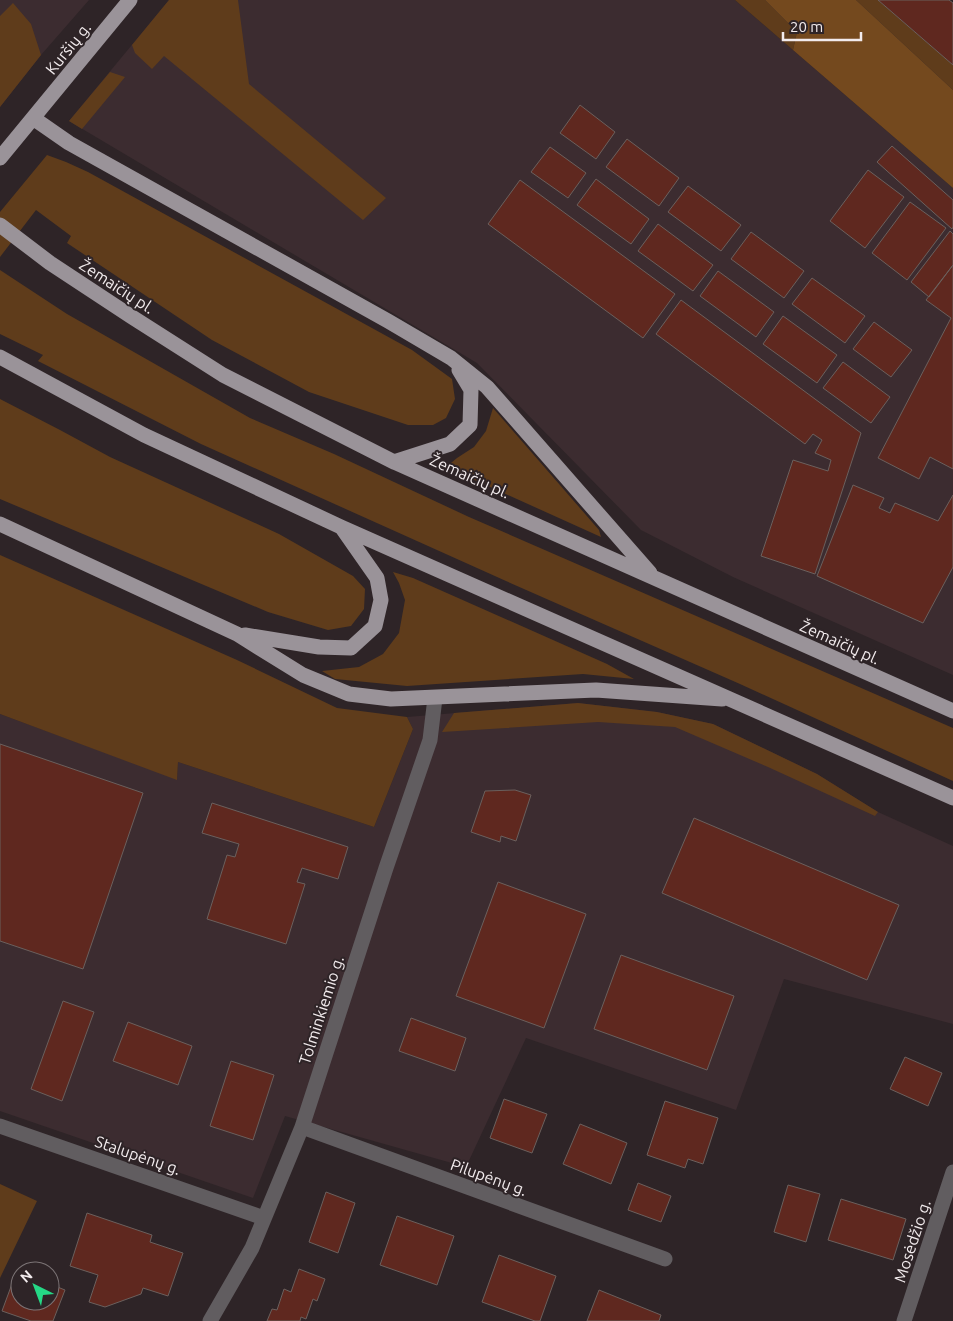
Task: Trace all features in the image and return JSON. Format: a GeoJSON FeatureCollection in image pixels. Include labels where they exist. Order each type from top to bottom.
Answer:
{"type":"FeatureCollection","features":[{"type":"Feature","properties":{"kind":"main road","name":"Kuršių g."},"geometry":{"type":"LineString","coordinates":[[0,158],[130,0]]}},
{"type":"Feature","properties":{"kind":"main road"},"geometry":{"type":"LineString","coordinates":[[33,118],[69,143],[451,358],[487,387],[653,577]]}},
{"type":"Feature","properties":{"kind":"main road","name":"Žemaičių pl."},"geometry":{"type":"LineString","coordinates":[[0,225],[50,263],[223,375],[394,462],[953,711]]}},
{"type":"Feature","properties":{"kind":"main road"},"geometry":{"type":"LineString","coordinates":[[0,357],[144,435],[341,527],[953,798]]}},
{"type":"Feature","properties":{"kind":"main road"},"geometry":{"type":"LineString","coordinates":[[394,462],[450,444],[470,425],[471,390],[451,358]]}},
{"type":"Feature","properties":{"kind":"main road"},"geometry":{"type":"LineString","coordinates":[[0,524],[238,634],[303,675],[349,694],[391,699],[596,690],[734,700]]}},
{"type":"Feature","properties":{"kind":"main road"},"geometry":{"type":"LineString","coordinates":[[238,634],[319,647],[351,648],[375,626],[381,600],[377,578],[341,527]]}},
{"type":"Feature","properties":{"kind":"street","name":"Tolminkiemio g."},"geometry":{"type":"LineString","coordinates":[[210,1321],[252,1248],[302,1127],[386,868],[430,740],[435,698]]}},
{"type":"Feature","properties":{"kind":"street","name":"Stalupėnų g."},"geometry":{"type":"LineString","coordinates":[[0,1126],[264,1218]]}},
{"type":"Feature","properties":{"kind":"street","name":"Pilupėnų g."},"geometry":{"type":"LineString","coordinates":[[302,1127],[665,1259]]}},
{"type":"Feature","properties":{"kind":"street","name":"Mosėdžio g."},"geometry":{"type":"LineString","coordinates":[[906,1321],[953,1172]]}},
{"type":"Feature","properties":{"kind":"shaded area"},"geometry":{"type":"Polygon","coordinates":[[[0,0],[89,0],[41,55],[0,107],[0,0]]]}},
{"type":"Feature","properties":{"kind":"shaded area"},"geometry":{"type":"Polygon","coordinates":[[[169,0],[735,0],[953,188],[953,675],[733,577],[641,530],[477,363],[69,121],[169,0]]]}},
{"type":"Feature","properties":{"kind":"shaded area"},"geometry":{"type":"Polygon","coordinates":[[[169,0],[238,0],[249,84],[386,198],[363,220],[164,56],[152,69],[135,53],[132,45],[169,0]]]}},
{"type":"Feature","properties":{"kind":"shaded area"},"geometry":{"type":"Polygon","coordinates":[[[735,0],[765,0],[797,32],[793,50],[735,0]]]}},
{"type":"Feature","properties":{"kind":"shaded area"},"geometry":{"type":"Polygon","coordinates":[[[765,0],[856,0],[953,90],[953,188],[793,50],[797,32],[765,0]]]}},
{"type":"Feature","properties":{"kind":"shaded area"},"geometry":{"type":"Polygon","coordinates":[[[856,0],[878,0],[953,65],[953,90],[856,0]]]}},
{"type":"Feature","properties":{"kind":"shaded area"},"geometry":{"type":"Polygon","coordinates":[[[13,3],[31,24],[41,55],[0,107],[0,16],[13,3]]]}},
{"type":"Feature","properties":{"kind":"shaded area"},"geometry":{"type":"Polygon","coordinates":[[[110,72],[125,77],[82,129],[69,121],[110,72]]]}},
{"type":"Feature","properties":{"kind":"shaded area"},"geometry":{"type":"Polygon","coordinates":[[[47,155],[88,172],[412,350],[452,379],[455,399],[446,418],[433,425],[408,425],[309,392],[212,340],[67,243],[71,236],[36,210],[0,257],[0,212],[47,155]]]}},
{"type":"Feature","properties":{"kind":"shaded area"},"geometry":{"type":"Polygon","coordinates":[[[0,270],[67,314],[250,418],[334,454],[469,517],[953,728],[953,781],[201,444],[38,361],[43,355],[0,334],[0,270]]]}},
{"type":"Feature","properties":{"kind":"shaded area"},"geometry":{"type":"Polygon","coordinates":[[[0,399],[110,457],[279,534],[353,576],[365,589],[364,609],[351,626],[328,630],[268,612],[0,499],[0,399]]]}},
{"type":"Feature","properties":{"kind":"shaded area"},"geometry":{"type":"Polygon","coordinates":[[[493,408],[599,530],[601,537],[446,467],[474,447],[486,431],[493,408]]]}},
{"type":"Feature","properties":{"kind":"shaded area"},"geometry":{"type":"Polygon","coordinates":[[[0,555],[237,660],[337,708],[407,717],[413,729],[374,827],[178,762],[177,780],[0,714],[0,555]]]}},
{"type":"Feature","properties":{"kind":"shaded area"},"geometry":{"type":"Polygon","coordinates":[[[393,572],[413,578],[607,664],[634,679],[583,674],[407,686],[335,679],[322,671],[359,667],[383,654],[399,633],[405,600],[393,572]]]}},
{"type":"Feature","properties":{"kind":"shaded area"},"geometry":{"type":"Polygon","coordinates":[[[578,703],[657,712],[713,724],[817,774],[878,812],[953,846],[953,1024],[784,979],[736,1110],[526,1038],[466,1167],[285,1116],[253,1198],[0,1111],[0,714],[177,779],[178,762],[374,827],[413,729],[407,717],[578,703]]]}},
{"type":"Feature","properties":{"kind":"shaded area"},"geometry":{"type":"Polygon","coordinates":[[[578,703],[657,712],[713,724],[817,774],[878,812],[875,816],[675,727],[598,722],[442,732],[454,713],[578,703]]]}},
{"type":"Feature","properties":{"kind":"shaded area"},"geometry":{"type":"Polygon","coordinates":[[[0,1184],[37,1201],[0,1278],[0,1184]]]}},
{"type":"Feature","properties":{"kind":"building"},"geometry":{"type":"Polygon","coordinates":[[[878,0],[949,0],[953,3],[953,65],[878,0]]]}},
{"type":"Feature","properties":{"kind":"building"},"geometry":{"type":"Polygon","coordinates":[[[580,105],[615,132],[596,159],[560,133],[580,105]]]}},
{"type":"Feature","properties":{"kind":"building"},"geometry":{"type":"Polygon","coordinates":[[[627,139],[679,178],[659,206],[606,167],[627,139]]]}},
{"type":"Feature","properties":{"kind":"building"},"geometry":{"type":"Polygon","coordinates":[[[892,146],[953,200],[952,229],[877,162],[892,146]]]}},
{"type":"Feature","properties":{"kind":"building"},"geometry":{"type":"Polygon","coordinates":[[[550,147],[586,173],[568,198],[531,172],[550,147]]]}},
{"type":"Feature","properties":{"kind":"building"},"geometry":{"type":"Polygon","coordinates":[[[868,170],[904,197],[865,248],[830,221],[868,170]]]}},
{"type":"Feature","properties":{"kind":"building"},"geometry":{"type":"Polygon","coordinates":[[[596,179],[649,219],[631,244],[577,205],[596,179]]]}},
{"type":"Feature","properties":{"kind":"building"},"geometry":{"type":"Polygon","coordinates":[[[520,180],[675,294],[643,338],[488,224],[520,180]]]}},
{"type":"Feature","properties":{"kind":"building"},"geometry":{"type":"Polygon","coordinates":[[[688,186],[741,225],[721,251],[668,212],[688,186]]]}},
{"type":"Feature","properties":{"kind":"building"},"geometry":{"type":"Polygon","coordinates":[[[910,202],[946,228],[907,280],[872,253],[910,202]]]}},
{"type":"Feature","properties":{"kind":"building"},"geometry":{"type":"Polygon","coordinates":[[[658,224],[713,265],[693,291],[638,251],[658,224]]]}},
{"type":"Feature","properties":{"kind":"building"},"geometry":{"type":"Polygon","coordinates":[[[950,231],[953,234],[953,265],[929,297],[911,282],[950,231]]]}},
{"type":"Feature","properties":{"kind":"building"},"geometry":{"type":"Polygon","coordinates":[[[751,232],[804,271],[784,298],[731,259],[751,232]]]}},
{"type":"Feature","properties":{"kind":"building"},"geometry":{"type":"Polygon","coordinates":[[[953,265],[953,469],[930,457],[919,479],[878,458],[951,318],[926,300],[953,265]]]}},
{"type":"Feature","properties":{"kind":"building"},"geometry":{"type":"Polygon","coordinates":[[[718,271],[774,312],[756,337],[700,296],[718,271]]]}},
{"type":"Feature","properties":{"kind":"building"},"geometry":{"type":"Polygon","coordinates":[[[812,278],[865,316],[845,343],[792,304],[812,278]]]}},
{"type":"Feature","properties":{"kind":"building"},"geometry":{"type":"Polygon","coordinates":[[[681,300],[861,433],[815,574],[761,556],[793,460],[828,471],[831,460],[815,453],[822,440],[813,434],[805,444],[656,334],[681,300]]]}},
{"type":"Feature","properties":{"kind":"building"},"geometry":{"type":"Polygon","coordinates":[[[783,316],[837,355],[817,383],[763,344],[783,316]]]}},
{"type":"Feature","properties":{"kind":"building"},"geometry":{"type":"Polygon","coordinates":[[[874,322],[912,350],[891,377],[853,349],[874,322]]]}},
{"type":"Feature","properties":{"kind":"building"},"geometry":{"type":"Polygon","coordinates":[[[843,362],[890,397],[871,423],[823,388],[843,362]]]}},
{"type":"Feature","properties":{"kind":"building"},"geometry":{"type":"Polygon","coordinates":[[[853,485],[884,498],[879,508],[890,513],[895,503],[938,521],[953,495],[953,567],[923,623],[817,576],[853,485]]]}},
{"type":"Feature","properties":{"kind":"building"},"geometry":{"type":"Polygon","coordinates":[[[0,744],[143,793],[83,969],[0,941],[0,744]]]}},
{"type":"Feature","properties":{"kind":"building"},"geometry":{"type":"Polygon","coordinates":[[[515,790],[531,795],[516,841],[501,836],[500,842],[471,832],[485,791],[515,790]]]}},
{"type":"Feature","properties":{"kind":"building"},"geometry":{"type":"Polygon","coordinates":[[[212,803],[348,847],[338,879],[302,868],[297,882],[305,884],[286,944],[207,919],[227,855],[235,857],[239,844],[202,833],[212,803]]]}},
{"type":"Feature","properties":{"kind":"building"},"geometry":{"type":"Polygon","coordinates":[[[694,818],[899,905],[867,980],[662,893],[694,818]]]}},
{"type":"Feature","properties":{"kind":"building"},"geometry":{"type":"Polygon","coordinates":[[[498,882],[586,914],[544,1028],[456,996],[498,882]]]}},
{"type":"Feature","properties":{"kind":"building"},"geometry":{"type":"Polygon","coordinates":[[[621,955],[734,996],[707,1070],[594,1029],[621,955]]]}},
{"type":"Feature","properties":{"kind":"building"},"geometry":{"type":"Polygon","coordinates":[[[63,1001],[94,1012],[62,1101],[31,1089],[63,1001]]]}},
{"type":"Feature","properties":{"kind":"building"},"geometry":{"type":"Polygon","coordinates":[[[411,1018],[466,1038],[455,1071],[399,1051],[411,1018]]]}},
{"type":"Feature","properties":{"kind":"building"},"geometry":{"type":"Polygon","coordinates":[[[128,1022],[192,1046],[178,1085],[113,1061],[128,1022]]]}},
{"type":"Feature","properties":{"kind":"building"},"geometry":{"type":"Polygon","coordinates":[[[905,1057],[942,1073],[928,1106],[890,1089],[905,1057]]]}},
{"type":"Feature","properties":{"kind":"building"},"geometry":{"type":"Polygon","coordinates":[[[231,1061],[274,1075],[253,1140],[210,1126],[231,1061]]]}},
{"type":"Feature","properties":{"kind":"building"},"geometry":{"type":"Polygon","coordinates":[[[504,1099],[547,1114],[532,1153],[490,1138],[504,1099]]]}},
{"type":"Feature","properties":{"kind":"building"},"geometry":{"type":"Polygon","coordinates":[[[665,1101],[718,1118],[703,1164],[688,1159],[685,1168],[647,1155],[665,1101]]]}},
{"type":"Feature","properties":{"kind":"building"},"geometry":{"type":"Polygon","coordinates":[[[580,1124],[627,1143],[611,1184],[563,1164],[580,1124]]]}},
{"type":"Feature","properties":{"kind":"building"},"geometry":{"type":"Polygon","coordinates":[[[638,1183],[671,1196],[661,1222],[628,1210],[638,1183]]]}},
{"type":"Feature","properties":{"kind":"building"},"geometry":{"type":"Polygon","coordinates":[[[788,1185],[820,1194],[806,1242],[774,1232],[788,1185]]]}},
{"type":"Feature","properties":{"kind":"building"},"geometry":{"type":"Polygon","coordinates":[[[326,1192],[355,1203],[338,1253],[309,1242],[326,1192]]]}},
{"type":"Feature","properties":{"kind":"building"},"geometry":{"type":"Polygon","coordinates":[[[841,1199],[906,1219],[893,1260],[828,1240],[841,1199]]]}},
{"type":"Feature","properties":{"kind":"building"},"geometry":{"type":"Polygon","coordinates":[[[87,1213],[152,1235],[150,1242],[183,1253],[168,1296],[143,1288],[141,1294],[105,1307],[89,1302],[98,1275],[70,1266],[87,1213]]]}},
{"type":"Feature","properties":{"kind":"building"},"geometry":{"type":"Polygon","coordinates":[[[397,1216],[454,1236],[437,1285],[380,1265],[397,1216]]]}},
{"type":"Feature","properties":{"kind":"building"},"geometry":{"type":"Polygon","coordinates":[[[499,1255],[556,1276],[540,1321],[535,1321],[482,1302],[499,1255]]]}},
{"type":"Feature","properties":{"kind":"building"},"geometry":{"type":"Polygon","coordinates":[[[299,1269],[325,1279],[317,1301],[313,1299],[306,1319],[301,1317],[300,1321],[267,1321],[272,1309],[277,1310],[284,1289],[291,1292],[299,1269]]]}},
{"type":"Feature","properties":{"kind":"building"},"geometry":{"type":"Polygon","coordinates":[[[60,1288],[65,1290],[60,1303],[60,1288]]]}},
{"type":"Feature","properties":{"kind":"building"},"geometry":{"type":"Polygon","coordinates":[[[10,1289],[10,1311],[57,1311],[53,1321],[31,1321],[2,1311],[10,1289]]]}},
{"type":"Feature","properties":{"kind":"building"},"geometry":{"type":"Polygon","coordinates":[[[599,1290],[661,1315],[659,1321],[587,1321],[599,1290]]]}}]}
